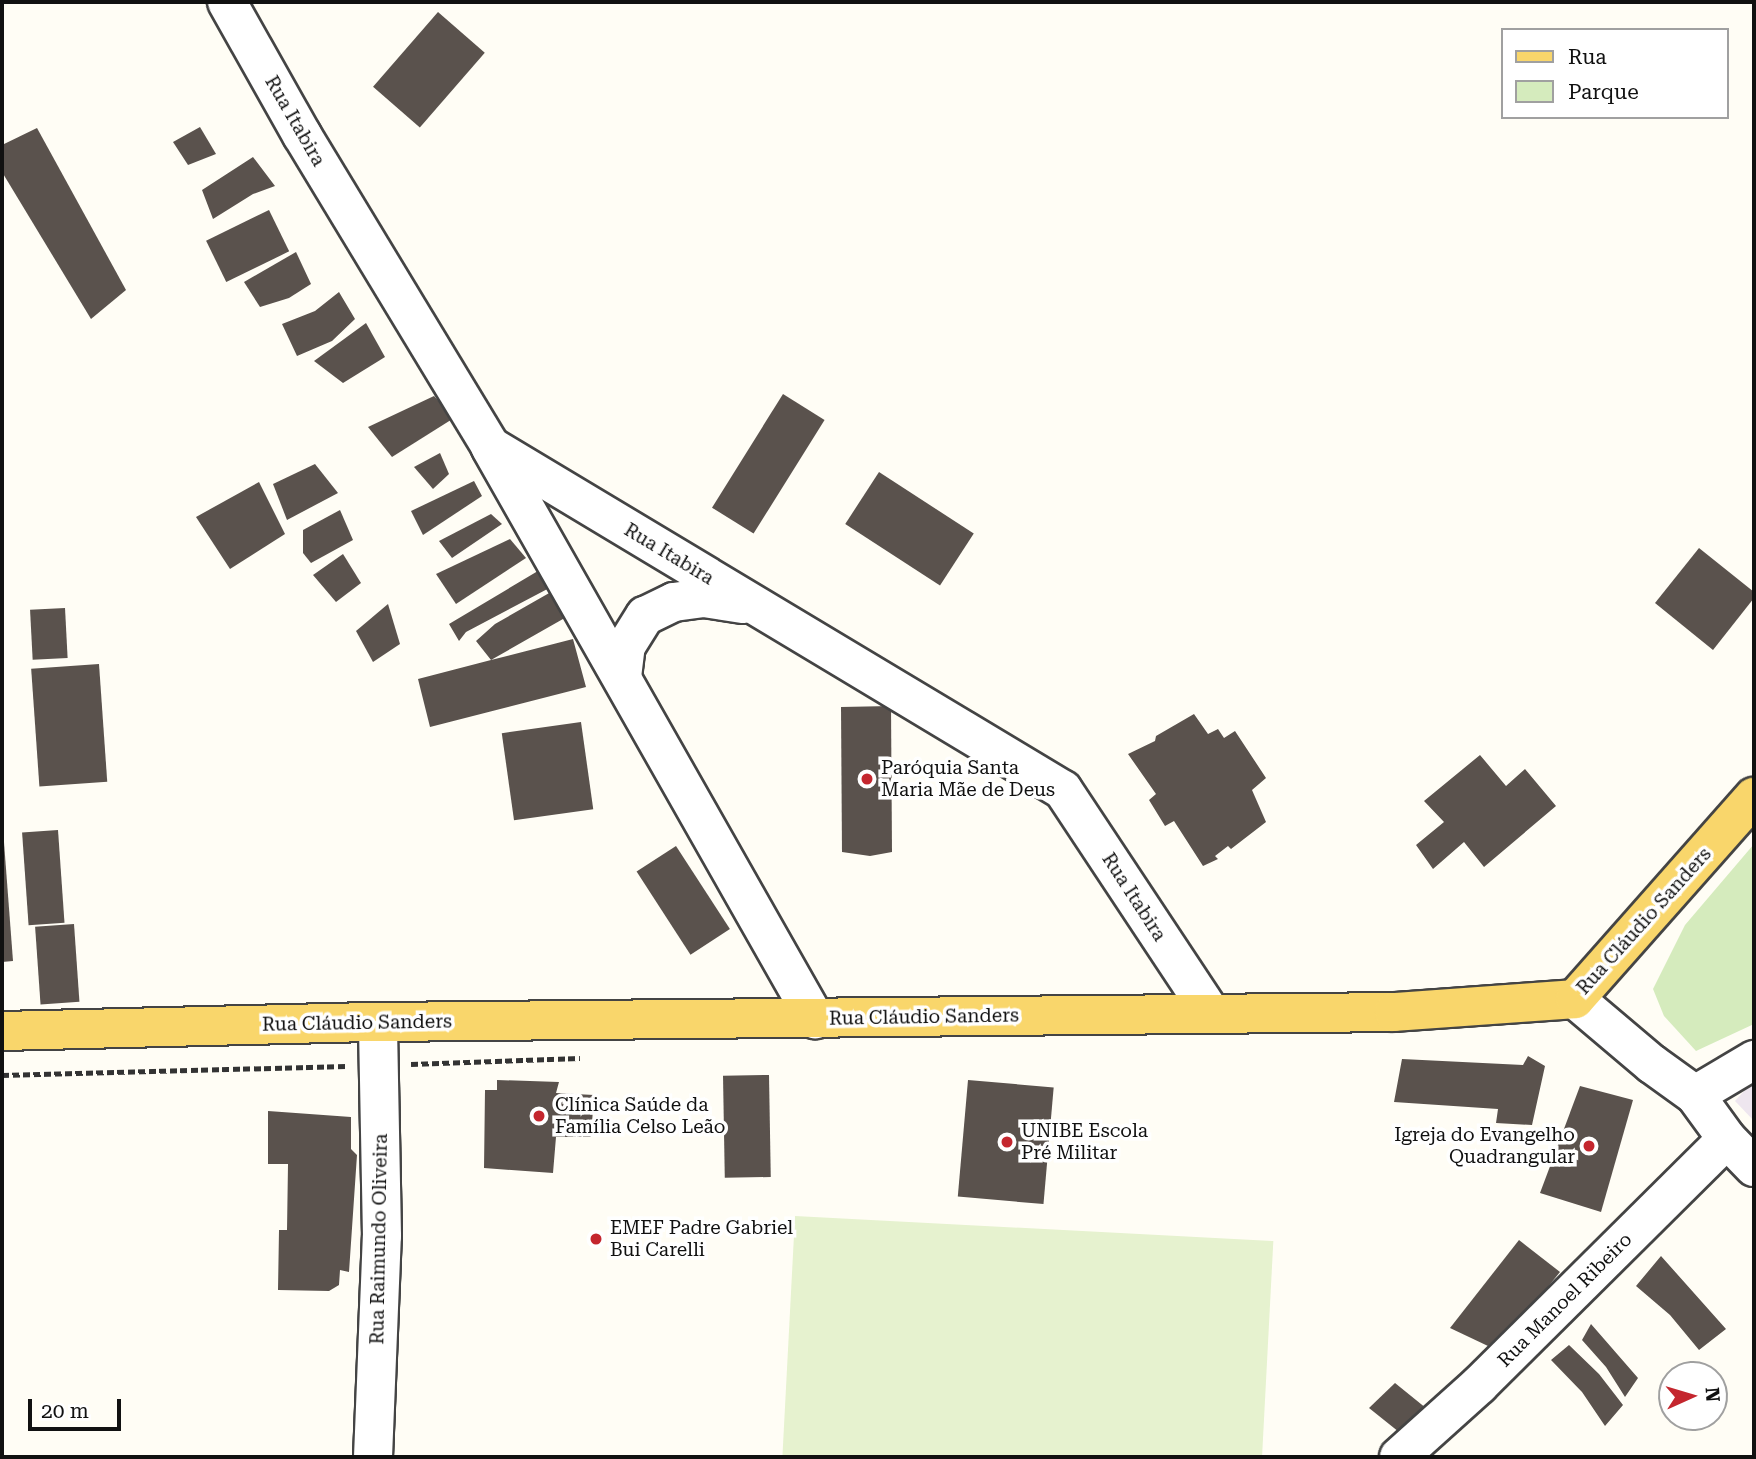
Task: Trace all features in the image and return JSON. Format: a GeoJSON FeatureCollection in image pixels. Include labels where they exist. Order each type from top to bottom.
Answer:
{"type":"FeatureCollection","features":[{"type":"Feature","properties":{"kind":"main road","name":"Rua Cláudio Sanders"},"geometry":{"type":"LineString","coordinates":[[2,1031],[378,1022],[815,1019],[1209,1011],[1394,1012],[1575,999],[1754,797]]}},
{"type":"Feature","properties":{"kind":"street","name":"Rua Itabira"},"geometry":{"type":"LineString","coordinates":[[228,2],[302,135],[490,446],[1063,790],[1209,1011]]}},
{"type":"Feature","properties":{"kind":"street"},"geometry":{"type":"LineString","coordinates":[[490,446],[815,1019]]}},
{"type":"Feature","properties":{"kind":"street"},"geometry":{"type":"LineString","coordinates":[[622,677],[626,646],[645,616],[674,602],[704,598],[759,607]]}},
{"type":"Feature","properties":{"kind":"street"},"geometry":{"type":"LineString","coordinates":[[1575,999],[1651,1064],[1695,1095],[1727,1139],[1754,1167]]}},
{"type":"Feature","properties":{"kind":"street","name":"Rua Raimundo Oliveira"},"geometry":{"type":"LineString","coordinates":[[373,1457],[382,1236],[378,1022]]}},
{"type":"Feature","properties":{"kind":"street"},"geometry":{"type":"LineString","coordinates":[[1695,1095],[1754,1060]]}},
{"type":"Feature","properties":{"kind":"street","name":"Rua Manoel Ribeiro"},"geometry":{"type":"LineString","coordinates":[[1399,1457],[1479,1385],[1727,1139]]}},
{"type":"Feature","properties":{"kind":"shaded area"},"geometry":{"type":"Polygon","coordinates":[[[1754,1080],[1754,1121],[1735,1101],[1754,1080]]]}},
{"type":"Feature","properties":{"kind":"green space"},"geometry":{"type":"Polygon","coordinates":[[[1754,844],[1754,1024],[1696,1051],[1664,1016],[1653,989],[1685,925],[1754,844]]]}},
{"type":"Feature","properties":{"kind":"green space"},"geometry":{"type":"Polygon","coordinates":[[[795,1216],[1273,1241],[1262,1457],[782,1457],[795,1216]]]}},
{"type":"Feature","properties":{"kind":"building"},"geometry":{"type":"Polygon","coordinates":[[[438,12],[485,53],[420,127],[373,87],[438,12]]]}},
{"type":"Feature","properties":{"kind":"building"},"geometry":{"type":"Polygon","coordinates":[[[200,127],[216,154],[188,165],[173,142],[200,127]]]}},
{"type":"Feature","properties":{"kind":"building"},"geometry":{"type":"Polygon","coordinates":[[[37,128],[126,290],[91,319],[2,172],[2,145],[37,128]]]}},
{"type":"Feature","properties":{"kind":"building"},"geometry":{"type":"Polygon","coordinates":[[[253,157],[275,186],[253,194],[213,219],[202,190],[253,157]]]}},
{"type":"Feature","properties":{"kind":"building"},"geometry":{"type":"Polygon","coordinates":[[[269,210],[289,251],[226,282],[206,241],[269,210]]]}},
{"type":"Feature","properties":{"kind":"building"},"geometry":{"type":"Polygon","coordinates":[[[296,252],[311,284],[289,298],[260,307],[244,282],[296,252]]]}},
{"type":"Feature","properties":{"kind":"building"},"geometry":{"type":"Polygon","coordinates":[[[339,292],[355,319],[332,341],[297,356],[282,324],[315,311],[339,292]]]}},
{"type":"Feature","properties":{"kind":"building"},"geometry":{"type":"Polygon","coordinates":[[[366,323],[385,357],[343,383],[314,361],[366,323]]]}},
{"type":"Feature","properties":{"kind":"building"},"geometry":{"type":"Polygon","coordinates":[[[783,394],[825,420],[754,534],[712,508],[783,394]]]}},
{"type":"Feature","properties":{"kind":"building"},"geometry":{"type":"Polygon","coordinates":[[[434,396],[454,418],[392,457],[368,427],[434,396]]]}},
{"type":"Feature","properties":{"kind":"building"},"geometry":{"type":"Polygon","coordinates":[[[440,453],[449,474],[433,489],[414,467],[440,453]]]}},
{"type":"Feature","properties":{"kind":"building"},"geometry":{"type":"Polygon","coordinates":[[[315,464],[338,493],[287,520],[273,484],[315,464]]]}},
{"type":"Feature","properties":{"kind":"building"},"geometry":{"type":"Polygon","coordinates":[[[879,472],[974,534],[940,586],[845,524],[879,472]]]}},
{"type":"Feature","properties":{"kind":"building"},"geometry":{"type":"Polygon","coordinates":[[[474,481],[482,496],[423,535],[411,511],[474,481]]]}},
{"type":"Feature","properties":{"kind":"building"},"geometry":{"type":"Polygon","coordinates":[[[259,482],[285,534],[230,569],[196,517],[259,482]]]}},
{"type":"Feature","properties":{"kind":"building"},"geometry":{"type":"Polygon","coordinates":[[[340,510],[353,540],[311,563],[303,553],[303,530],[340,510]]]}},
{"type":"Feature","properties":{"kind":"building"},"geometry":{"type":"Polygon","coordinates":[[[491,514],[502,524],[452,558],[439,541],[491,514]]]}},
{"type":"Feature","properties":{"kind":"building"},"geometry":{"type":"Polygon","coordinates":[[[510,539],[526,558],[456,604],[436,574],[510,539]]]}},
{"type":"Feature","properties":{"kind":"building"},"geometry":{"type":"Polygon","coordinates":[[[1699,548],[1754,592],[1754,598],[1713,650],[1655,603],[1699,548]]]}},
{"type":"Feature","properties":{"kind":"building"},"geometry":{"type":"Polygon","coordinates":[[[343,554],[361,583],[336,602],[313,575],[343,554]]]}},
{"type":"Feature","properties":{"kind":"building"},"geometry":{"type":"Polygon","coordinates":[[[548,565],[555,585],[466,632],[459,641],[449,624],[548,565]]]}},
{"type":"Feature","properties":{"kind":"building"},"geometry":{"type":"Polygon","coordinates":[[[551,592],[570,615],[491,660],[476,641],[495,624],[551,592]]]}},
{"type":"Feature","properties":{"kind":"building"},"geometry":{"type":"Polygon","coordinates":[[[388,604],[400,644],[373,662],[356,631],[388,604]]]}},
{"type":"Feature","properties":{"kind":"building"},"geometry":{"type":"Polygon","coordinates":[[[65,608],[68,658],[33,660],[30,610],[65,608]]]}},
{"type":"Feature","properties":{"kind":"building"},"geometry":{"type":"Polygon","coordinates":[[[573,639],[586,687],[430,727],[418,679],[573,639]]]}},
{"type":"Feature","properties":{"kind":"building"},"geometry":{"type":"Polygon","coordinates":[[[99,664],[107,782],[39,786],[31,669],[99,664]]]}},
{"type":"Feature","properties":{"kind":"building","name":"Paróquia Santa Maria Mãe de Deus"},"geometry":{"type":"Polygon","coordinates":[[[891,706],[892,852],[870,856],[842,852],[841,707],[891,706]]]}},
{"type":"Feature","properties":{"kind":"building"},"geometry":{"type":"Polygon","coordinates":[[[1194,714],[1208,734],[1218,729],[1224,738],[1235,731],[1266,778],[1252,790],[1266,822],[1231,849],[1228,846],[1215,856],[1218,859],[1203,866],[1174,821],[1165,826],[1149,800],[1156,794],[1128,754],[1155,741],[1156,736],[1194,714]]]}},
{"type":"Feature","properties":{"kind":"building"},"geometry":{"type":"Polygon","coordinates":[[[581,722],[593,809],[514,820],[502,733],[581,722]]]}},
{"type":"Feature","properties":{"kind":"building"},"geometry":{"type":"Polygon","coordinates":[[[1480,755],[1506,786],[1525,769],[1556,806],[1484,867],[1464,842],[1433,869],[1416,845],[1444,822],[1424,801],[1480,755]]]}},
{"type":"Feature","properties":{"kind":"building"},"geometry":{"type":"Polygon","coordinates":[[[2,816],[13,961],[2,962],[2,816]]]}},
{"type":"Feature","properties":{"kind":"building"},"geometry":{"type":"Polygon","coordinates":[[[58,830],[64,923],[29,925],[22,833],[58,830]]]}},
{"type":"Feature","properties":{"kind":"building"},"geometry":{"type":"Polygon","coordinates":[[[676,846],[730,929],[691,955],[637,872],[676,846]]]}},
{"type":"Feature","properties":{"kind":"building"},"geometry":{"type":"Polygon","coordinates":[[[74,924],[79,1002],[41,1005],[35,927],[74,924]]]}},
{"type":"Feature","properties":{"kind":"building"},"geometry":{"type":"Polygon","coordinates":[[[1528,1056],[1545,1066],[1532,1125],[1496,1123],[1498,1109],[1394,1102],[1402,1059],[1523,1065],[1528,1056]]]}},
{"type":"Feature","properties":{"kind":"building"},"geometry":{"type":"Polygon","coordinates":[[[769,1075],[771,1177],[725,1178],[723,1076],[769,1075]]]}},
{"type":"Feature","properties":{"kind":"building","name":"Clínica Saúde da Família Celso Leão"},"geometry":{"type":"Polygon","coordinates":[[[497,1080],[559,1082],[556,1093],[594,1095],[591,1137],[556,1137],[553,1173],[484,1168],[485,1090],[497,1090],[497,1080]]]}},
{"type":"Feature","properties":{"kind":"building","name":"UNIBE Escola Pré Militar"},"geometry":{"type":"Polygon","coordinates":[[[968,1080],[1054,1087],[1043,1204],[958,1197],[968,1080]]]}},
{"type":"Feature","properties":{"kind":"building","name":"Igreja do Evangelho Quadrangular"},"geometry":{"type":"Polygon","coordinates":[[[1580,1086],[1633,1100],[1601,1212],[1540,1193],[1580,1086]]]}},
{"type":"Feature","properties":{"kind":"building"},"geometry":{"type":"Polygon","coordinates":[[[268,1111],[351,1117],[351,1149],[357,1155],[349,1272],[340,1270],[339,1285],[329,1291],[278,1290],[279,1230],[287,1230],[288,1164],[268,1164],[268,1111]]]}},
{"type":"Feature","properties":{"kind":"building"},"geometry":{"type":"Polygon","coordinates":[[[1519,1240],[1560,1272],[1530,1309],[1488,1346],[1450,1328],[1519,1240]]]}},
{"type":"Feature","properties":{"kind":"building"},"geometry":{"type":"Polygon","coordinates":[[[1661,1256],[1726,1329],[1699,1350],[1670,1315],[1636,1286],[1661,1256]]]}},
{"type":"Feature","properties":{"kind":"building"},"geometry":{"type":"Polygon","coordinates":[[[1591,1324],[1638,1378],[1625,1397],[1606,1367],[1582,1340],[1591,1324]]]}},
{"type":"Feature","properties":{"kind":"building"},"geometry":{"type":"Polygon","coordinates":[[[1569,1345],[1599,1374],[1623,1405],[1605,1426],[1582,1392],[1551,1360],[1569,1345]]]}},
{"type":"Feature","properties":{"kind":"building"},"geometry":{"type":"Polygon","coordinates":[[[1395,1383],[1437,1417],[1409,1440],[1369,1408],[1395,1383]]]}},
{"type":"Feature","properties":{"kind":"place","name":"Paróquia Santa Maria Mãe de Deus"},"geometry":{"type":"Point","coordinates":[867,779]}},
{"type":"Feature","properties":{"kind":"place","name":"Clínica Saúde da Família Celso Leão"},"geometry":{"type":"Point","coordinates":[539,1116]}},
{"type":"Feature","properties":{"kind":"place","name":"UNIBE Escola Pré Militar"},"geometry":{"type":"Point","coordinates":[1007,1142]}},
{"type":"Feature","properties":{"kind":"place","name":"Igreja do Evangelho Quadrangular"},"geometry":{"type":"Point","coordinates":[1589,1146]}},
{"type":"Feature","properties":{"kind":"place","name":"EMEF Padre Gabriel Bui Carelli"},"geometry":{"type":"Point","coordinates":[596,1239]}}]}
